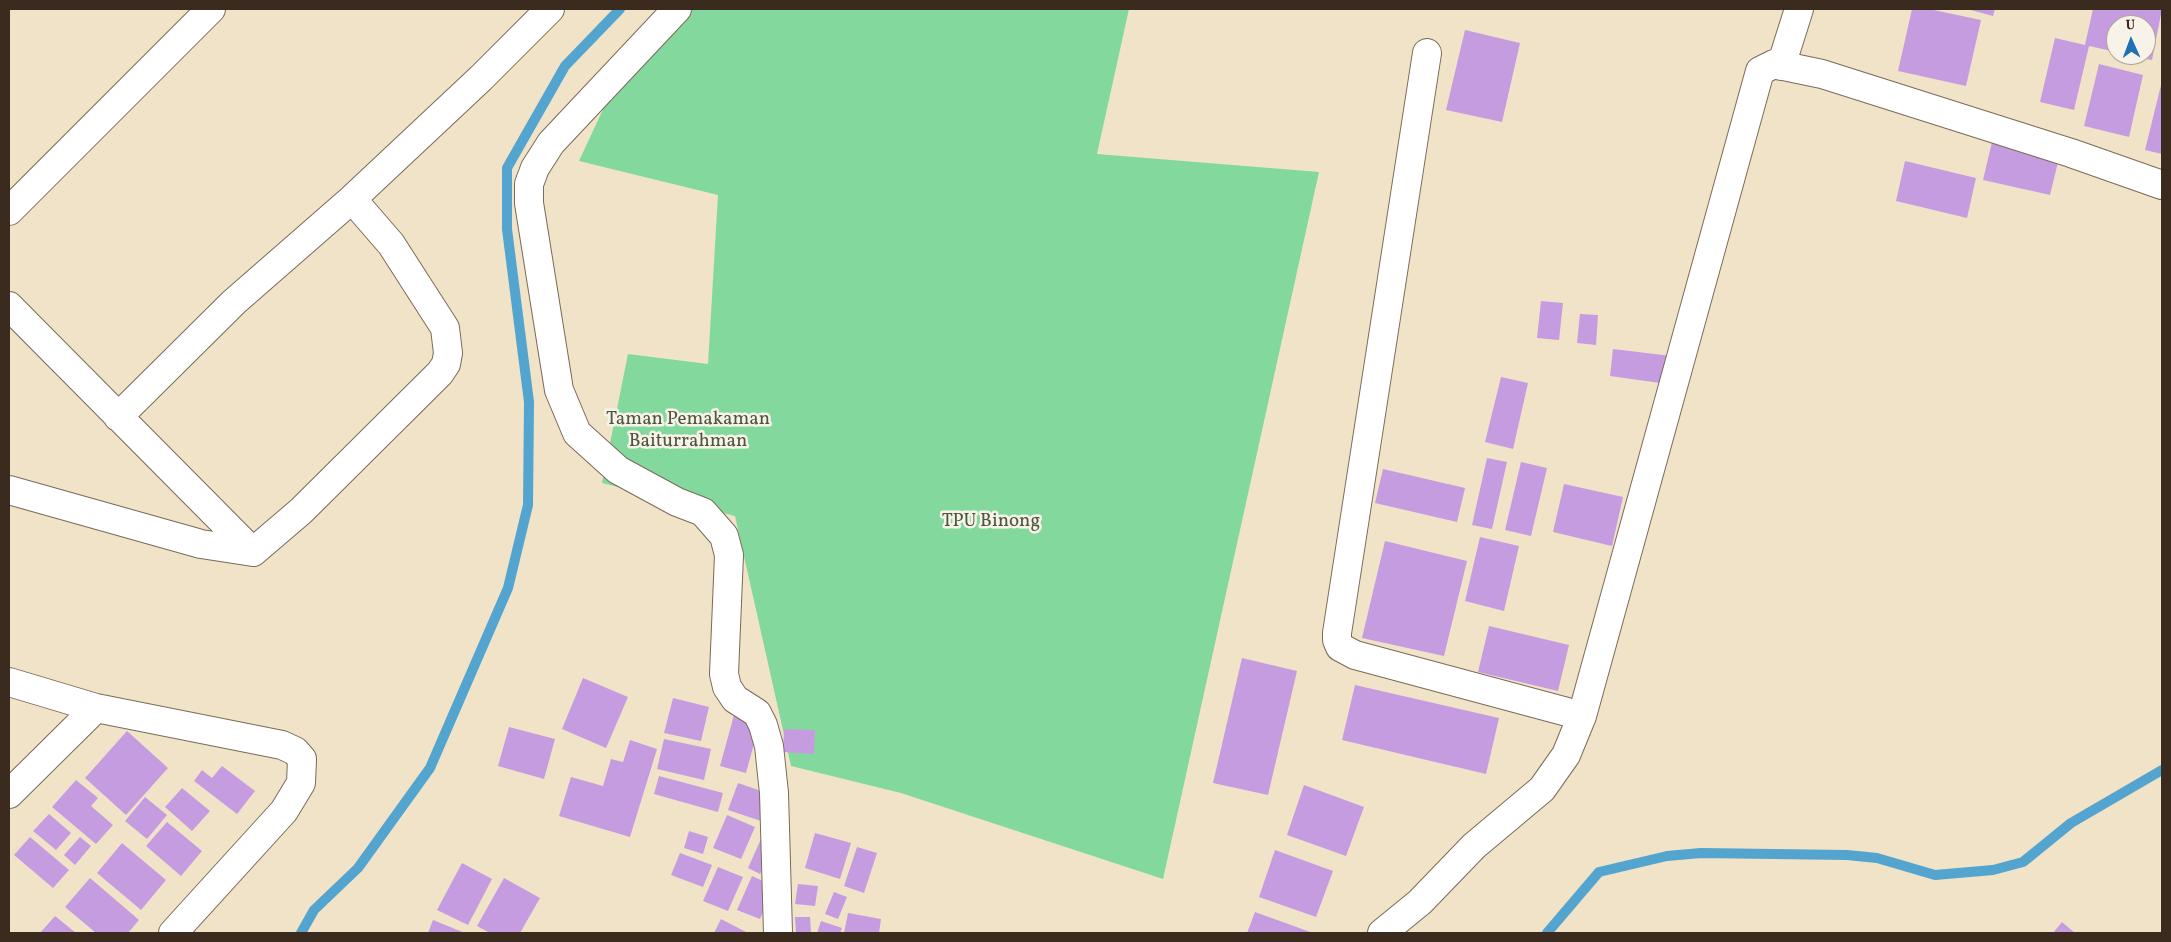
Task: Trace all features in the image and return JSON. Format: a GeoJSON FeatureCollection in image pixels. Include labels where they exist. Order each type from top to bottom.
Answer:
{"type":"FeatureCollection","features":[{"type":"Feature","properties":{"kind":"street"},"geometry":{"type":"LineString","coordinates":[[9,211],[211,9]]}},
{"type":"Feature","properties":{"kind":"street"},"geometry":{"type":"LineString","coordinates":[[118,417],[234,302],[352,199],[481,78],[550,9]]}},
{"type":"Feature","properties":{"kind":"street"},"geometry":{"type":"LineString","coordinates":[[677,9],[551,143],[535,168],[529,184],[529,203],[560,390],[577,433],[618,470],[677,502],[703,512],[715,523],[724,536],[729,555],[724,674],[727,687],[735,699],[757,713],[763,725],[769,746],[774,793],[778,933]]}},
{"type":"Feature","properties":{"kind":"street"},"geometry":{"type":"LineString","coordinates":[[1781,66],[1799,9]]}},
{"type":"Feature","properties":{"kind":"street"},"geometry":{"type":"LineString","coordinates":[[1427,53],[1337,640],[1340,647],[1355,655],[1582,716]]}},
{"type":"Feature","properties":{"kind":"street"},"geometry":{"type":"LineString","coordinates":[[1382,933],[1420,902],[1474,846],[1542,789],[1566,755],[1582,716],[1760,71],[1774,64],[1822,74],[2071,153],[2162,185]]}},
{"type":"Feature","properties":{"kind":"street"},"geometry":{"type":"LineString","coordinates":[[9,490],[201,544],[253,552],[301,512],[440,374],[446,364],[448,353],[445,328],[391,244],[352,199]]}},
{"type":"Feature","properties":{"kind":"street"},"geometry":{"type":"LineString","coordinates":[[9,306],[253,552]]}},
{"type":"Feature","properties":{"kind":"street"},"geometry":{"type":"LineString","coordinates":[[9,682],[96,708],[282,745],[295,751],[302,759],[301,783],[284,811],[173,933]]}},
{"type":"Feature","properties":{"kind":"street"},"geometry":{"type":"LineString","coordinates":[[9,794],[96,708]]}},
{"type":"Feature","properties":{"kind":"green space","name":"TPU Binong"},"geometry":{"type":"Polygon","coordinates":[[[678,9],[1129,9],[1097,154],[1319,172],[1163,879],[901,793],[791,766],[735,516],[602,483],[628,354],[708,364],[718,195],[579,161],[626,60],[678,9]]]}},
{"type":"Feature","properties":{"kind":"building"},"geometry":{"type":"Polygon","coordinates":[[[1912,9],[1929,9],[1981,20],[1966,86],[1898,71],[1912,9]]]}},
{"type":"Feature","properties":{"kind":"building"},"geometry":{"type":"Polygon","coordinates":[[[1967,9],[1995,9],[1993,16],[1967,9]]]}},
{"type":"Feature","properties":{"kind":"building"},"geometry":{"type":"Polygon","coordinates":[[[2093,9],[2162,9],[2156,40],[2156,15],[2106,15],[2106,50],[2089,46],[2074,110],[2040,102],[2055,38],[2085,45],[2093,9]]]}},
{"type":"Feature","properties":{"kind":"building"},"geometry":{"type":"Polygon","coordinates":[[[1465,30],[1520,43],[1502,122],[1446,110],[1465,30]]]}},
{"type":"Feature","properties":{"kind":"building"},"geometry":{"type":"Polygon","coordinates":[[[2099,64],[2143,75],[2129,137],[2084,126],[2099,64]]]}},
{"type":"Feature","properties":{"kind":"building"},"geometry":{"type":"Polygon","coordinates":[[[2162,81],[2162,154],[2145,150],[2162,81]]]}},
{"type":"Feature","properties":{"kind":"building"},"geometry":{"type":"Polygon","coordinates":[[[1992,142],[2059,158],[2050,195],[1983,180],[1992,142]]]}},
{"type":"Feature","properties":{"kind":"building"},"geometry":{"type":"Polygon","coordinates":[[[1905,161],[1976,178],[1967,218],[1896,201],[1905,161]]]}},
{"type":"Feature","properties":{"kind":"building"},"geometry":{"type":"Polygon","coordinates":[[[1541,301],[1563,303],[1559,340],[1537,338],[1541,301]]]}},
{"type":"Feature","properties":{"kind":"building"},"geometry":{"type":"Polygon","coordinates":[[[1580,314],[1598,315],[1596,345],[1577,343],[1580,314]]]}},
{"type":"Feature","properties":{"kind":"building"},"geometry":{"type":"Polygon","coordinates":[[[1613,349],[1671,356],[1667,384],[1610,376],[1613,349]]]}},
{"type":"Feature","properties":{"kind":"building"},"geometry":{"type":"Polygon","coordinates":[[[1501,377],[1528,383],[1513,449],[1485,442],[1501,377]]]}},
{"type":"Feature","properties":{"kind":"building"},"geometry":{"type":"Polygon","coordinates":[[[1487,458],[1507,462],[1492,529],[1472,525],[1487,458]]]}},
{"type":"Feature","properties":{"kind":"building"},"geometry":{"type":"Polygon","coordinates":[[[1521,462],[1547,468],[1531,536],[1505,530],[1521,462]]]}},
{"type":"Feature","properties":{"kind":"building"},"geometry":{"type":"Polygon","coordinates":[[[1383,469],[1465,488],[1457,522],[1375,503],[1383,469]]]}},
{"type":"Feature","properties":{"kind":"building"},"geometry":{"type":"Polygon","coordinates":[[[1564,484],[1623,497],[1612,546],[1553,532],[1564,484]]]}},
{"type":"Feature","properties":{"kind":"building"},"geometry":{"type":"Polygon","coordinates":[[[1480,537],[1519,546],[1504,611],[1465,601],[1480,537]]]}},
{"type":"Feature","properties":{"kind":"building"},"geometry":{"type":"Polygon","coordinates":[[[1385,541],[1467,561],[1444,656],[1362,638],[1385,541]]]}},
{"type":"Feature","properties":{"kind":"building"},"geometry":{"type":"Polygon","coordinates":[[[1489,626],[1569,645],[1558,691],[1478,672],[1489,626]]]}},
{"type":"Feature","properties":{"kind":"building"},"geometry":{"type":"Polygon","coordinates":[[[1242,658],[1297,671],[1268,795],[1213,783],[1242,658]]]}},
{"type":"Feature","properties":{"kind":"building"},"geometry":{"type":"Polygon","coordinates":[[[583,678],[628,697],[606,748],[562,729],[583,678]]]}},
{"type":"Feature","properties":{"kind":"building"},"geometry":{"type":"Polygon","coordinates":[[[1355,685],[1499,718],[1486,774],[1342,740],[1355,685]]]}},
{"type":"Feature","properties":{"kind":"building"},"geometry":{"type":"Polygon","coordinates":[[[673,698],[709,707],[701,741],[664,733],[673,698]]]}},
{"type":"Feature","properties":{"kind":"building"},"geometry":{"type":"Polygon","coordinates":[[[734,715],[760,722],[746,773],[720,766],[734,715]]]}},
{"type":"Feature","properties":{"kind":"building"},"geometry":{"type":"Polygon","coordinates":[[[509,727],[555,739],[544,779],[498,766],[509,727]]]}},
{"type":"Feature","properties":{"kind":"building"},"geometry":{"type":"Polygon","coordinates":[[[784,729],[815,730],[814,754],[783,752],[784,729]]]}},
{"type":"Feature","properties":{"kind":"building"},"geometry":{"type":"Polygon","coordinates":[[[127,731],[168,768],[126,815],[85,778],[127,731]]]}},
{"type":"Feature","properties":{"kind":"building"},"geometry":{"type":"Polygon","coordinates":[[[664,739],[711,749],[704,780],[657,769],[664,739]]]}},
{"type":"Feature","properties":{"kind":"building"},"geometry":{"type":"Polygon","coordinates":[[[630,740],[657,749],[630,837],[559,816],[571,777],[603,786],[611,759],[623,762],[630,740]]]}},
{"type":"Feature","properties":{"kind":"building"},"geometry":{"type":"Polygon","coordinates":[[[222,766],[255,791],[237,814],[194,781],[202,770],[212,778],[222,766]]]}},
{"type":"Feature","properties":{"kind":"building"},"geometry":{"type":"Polygon","coordinates":[[[659,776],[723,793],[718,812],[654,794],[659,776]]]}},
{"type":"Feature","properties":{"kind":"building"},"geometry":{"type":"Polygon","coordinates":[[[76,780],[98,798],[91,806],[113,825],[96,844],[52,807],[76,780]]]}},
{"type":"Feature","properties":{"kind":"building"},"geometry":{"type":"Polygon","coordinates":[[[738,783],[773,795],[764,822],[728,810],[738,783]]]}},
{"type":"Feature","properties":{"kind":"building"},"geometry":{"type":"Polygon","coordinates":[[[1304,785],[1364,807],[1346,856],[1287,835],[1304,785]]]}},
{"type":"Feature","properties":{"kind":"building"},"geometry":{"type":"Polygon","coordinates":[[[182,788],[210,811],[192,831],[165,807],[182,788]]]}},
{"type":"Feature","properties":{"kind":"building"},"geometry":{"type":"Polygon","coordinates":[[[145,797],[167,815],[147,839],[125,821],[145,797]]]}},
{"type":"Feature","properties":{"kind":"building"},"geometry":{"type":"Polygon","coordinates":[[[49,814],[71,833],[56,850],[33,831],[49,814]]]}},
{"type":"Feature","properties":{"kind":"building"},"geometry":{"type":"Polygon","coordinates":[[[727,815],[755,827],[741,859],[713,848],[727,815]]]}},
{"type":"Feature","properties":{"kind":"building"},"geometry":{"type":"Polygon","coordinates":[[[167,822],[202,851],[181,876],[146,846],[167,822]]]}},
{"type":"Feature","properties":{"kind":"building"},"geometry":{"type":"Polygon","coordinates":[[[689,831],[708,837],[703,854],[684,848],[689,831]]]}},
{"type":"Feature","properties":{"kind":"building"},"geometry":{"type":"Polygon","coordinates":[[[815,833],[851,843],[840,879],[805,868],[815,833]]]}},
{"type":"Feature","properties":{"kind":"building"},"geometry":{"type":"Polygon","coordinates":[[[30,837],[69,870],[53,888],[14,855],[30,837]]]}},
{"type":"Feature","properties":{"kind":"building"},"geometry":{"type":"Polygon","coordinates":[[[80,837],[91,846],[75,865],[64,855],[80,837]]]}},
{"type":"Feature","properties":{"kind":"building"},"geometry":{"type":"Polygon","coordinates":[[[761,839],[773,844],[760,874],[748,868],[761,839]]]}},
{"type":"Feature","properties":{"kind":"building"},"geometry":{"type":"Polygon","coordinates":[[[122,843],[166,880],[141,910],[97,873],[122,843]]]}},
{"type":"Feature","properties":{"kind":"building"},"geometry":{"type":"Polygon","coordinates":[[[857,847],[877,853],[864,893],[844,886],[857,847]]]}},
{"type":"Feature","properties":{"kind":"building"},"geometry":{"type":"Polygon","coordinates":[[[1275,850],[1333,871],[1316,917],[1259,897],[1275,850]]]}},
{"type":"Feature","properties":{"kind":"building"},"geometry":{"type":"Polygon","coordinates":[[[680,853],[712,865],[703,887],[671,875],[680,853]]]}},
{"type":"Feature","properties":{"kind":"building"},"geometry":{"type":"Polygon","coordinates":[[[462,863],[492,879],[468,925],[437,910],[462,863]]]}},
{"type":"Feature","properties":{"kind":"building"},"geometry":{"type":"Polygon","coordinates":[[[718,867],[743,877],[728,911],[703,901],[718,867]]]}},
{"type":"Feature","properties":{"kind":"building"},"geometry":{"type":"Polygon","coordinates":[[[752,876],[774,886],[760,919],[737,910],[752,876]]]}},
{"type":"Feature","properties":{"kind":"building"},"geometry":{"type":"Polygon","coordinates":[[[90,878],[139,920],[128,933],[96,933],[65,907],[90,878]]]}},
{"type":"Feature","properties":{"kind":"building"},"geometry":{"type":"Polygon","coordinates":[[[504,878],[540,898],[520,933],[490,933],[477,926],[504,878]]]}},
{"type":"Feature","properties":{"kind":"building"},"geometry":{"type":"Polygon","coordinates":[[[798,884],[818,886],[815,906],[795,904],[798,884]]]}},
{"type":"Feature","properties":{"kind":"building"},"geometry":{"type":"Polygon","coordinates":[[[834,892],[847,897],[838,919],[825,914],[834,892]]]}},
{"type":"Feature","properties":{"kind":"building"},"geometry":{"type":"Polygon","coordinates":[[[1255,912],[1313,933],[1247,933],[1255,912]]]}},
{"type":"Feature","properties":{"kind":"building"},"geometry":{"type":"Polygon","coordinates":[[[848,913],[881,919],[879,933],[844,933],[848,913]]]}},
{"type":"Feature","properties":{"kind":"building"},"geometry":{"type":"Polygon","coordinates":[[[55,916],[76,933],[40,933],[55,916]]]}},
{"type":"Feature","properties":{"kind":"building"},"geometry":{"type":"Polygon","coordinates":[[[795,917],[810,917],[811,933],[796,933],[795,917]]]}},
{"type":"Feature","properties":{"kind":"building"},"geometry":{"type":"Polygon","coordinates":[[[721,919],[748,933],[714,933],[721,919]]]}},
{"type":"Feature","properties":{"kind":"building"},"geometry":{"type":"Polygon","coordinates":[[[433,920],[465,933],[428,933],[433,920]]]}},
{"type":"Feature","properties":{"kind":"building"},"geometry":{"type":"Polygon","coordinates":[[[821,921],[842,928],[840,933],[817,933],[821,921]]]}},
{"type":"Feature","properties":{"kind":"building"},"geometry":{"type":"Polygon","coordinates":[[[2062,922],[2075,933],[2053,933],[2062,922]]]}},
{"type":"Feature","properties":{"kind":"waterway"},"geometry":{"type":"LineString","coordinates":[[301,933],[314,910],[358,868],[430,768],[508,588],[528,505],[529,402],[507,229],[507,168],[565,66],[620,9]]}},
{"type":"Feature","properties":{"kind":"waterway"},"geometry":{"type":"LineString","coordinates":[[1547,933],[1599,872],[1667,856],[1701,853],[1847,855],[1877,858],[1935,875],[1993,870],[2023,862],[2071,823],[2162,770]]}},
{"type":"Feature","properties":{"kind":"park label","name":"Taman Pemakaman Baiturrahman"},"geometry":{"type":"Point","coordinates":[688,432]}}]}
